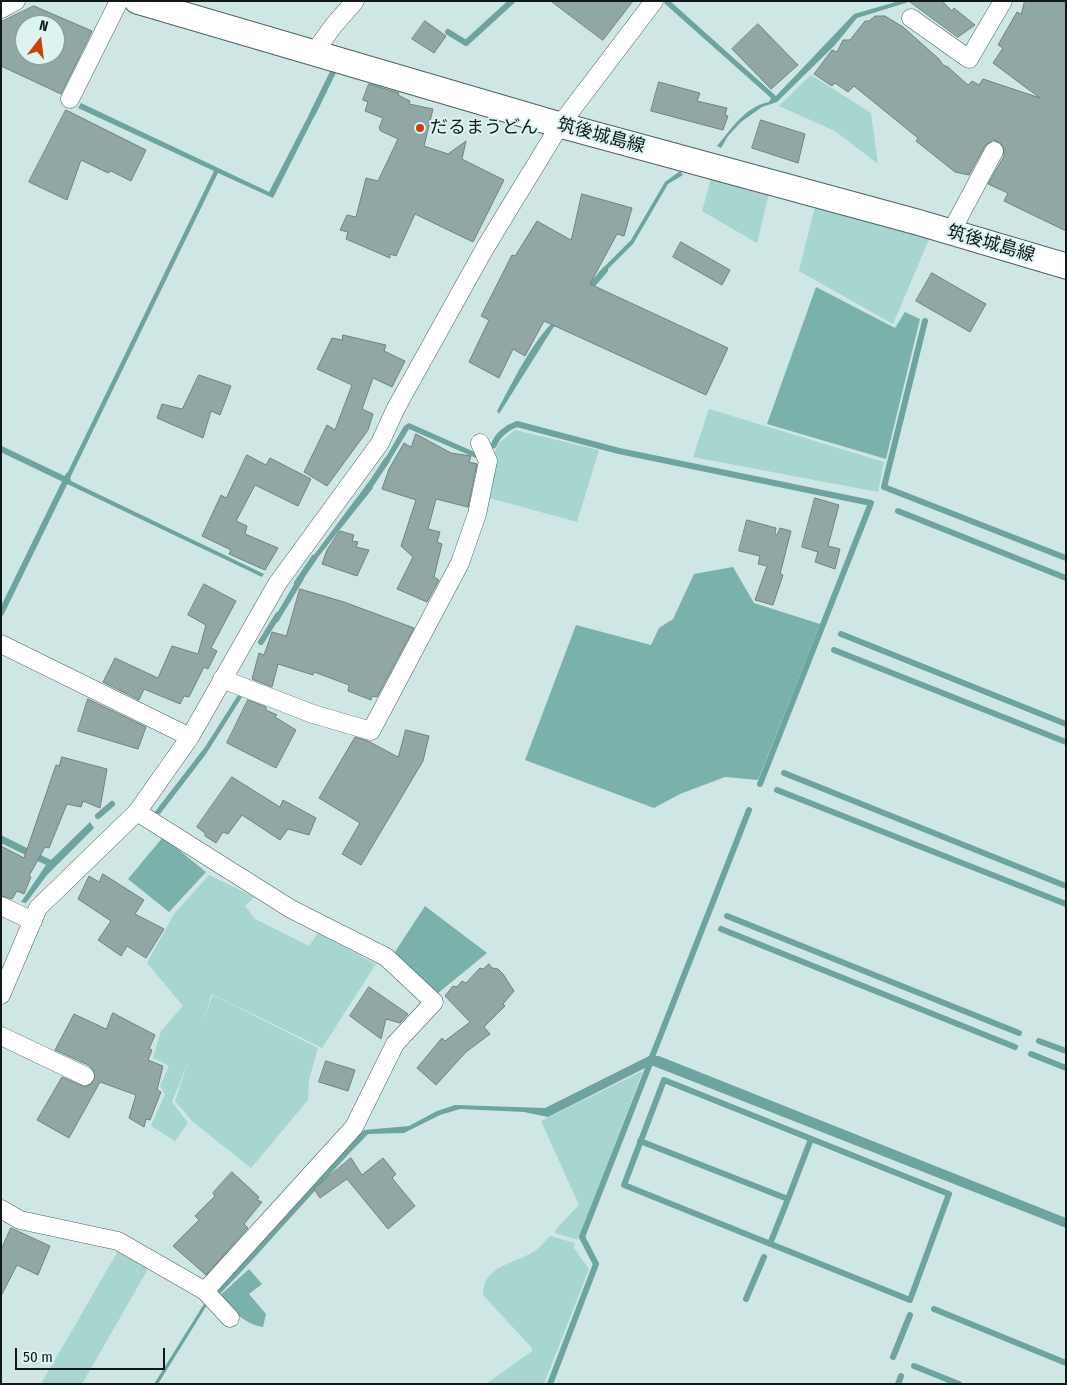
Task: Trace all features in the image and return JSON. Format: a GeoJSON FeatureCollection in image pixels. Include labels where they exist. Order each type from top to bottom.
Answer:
{"type":"FeatureCollection","features":[{"type":"Feature","properties":{"kind":"main road","name":"筑後城島線"},"geometry":{"type":"LineString","coordinates":[[137,1],[560,125],[950,232],[1066,266]]}},
{"type":"Feature","properties":{"kind":"street"},"geometry":{"type":"LineString","coordinates":[[1,10],[16,1]]}},
{"type":"Feature","properties":{"kind":"street"},"geometry":{"type":"LineString","coordinates":[[70,99],[119,1]]}},
{"type":"Feature","properties":{"kind":"street"},"geometry":{"type":"LineString","coordinates":[[313,54],[334,25],[355,1]]}},
{"type":"Feature","properties":{"kind":"street"},"geometry":{"type":"LineString","coordinates":[[1,995],[38,908],[137,812],[190,737],[277,584],[380,443],[396,408],[484,248],[560,125],[654,1]]}},
{"type":"Feature","properties":{"kind":"street"},"geometry":{"type":"LineString","coordinates":[[911,18],[970,59],[1003,1]]}},
{"type":"Feature","properties":{"kind":"street"},"geometry":{"type":"LineString","coordinates":[[950,232],[994,151]]}},
{"type":"Feature","properties":{"kind":"street"},"geometry":{"type":"LineString","coordinates":[[222,679],[313,714],[371,731],[460,563],[478,514],[488,461],[480,444]]}},
{"type":"Feature","properties":{"kind":"street"},"geometry":{"type":"LineString","coordinates":[[1,644],[190,737]]}},
{"type":"Feature","properties":{"kind":"street"},"geometry":{"type":"LineString","coordinates":[[137,812],[291,908],[386,957],[434,1002],[395,1044],[354,1127],[205,1291]]}},
{"type":"Feature","properties":{"kind":"street"},"geometry":{"type":"LineString","coordinates":[[1,906],[33,922]]}},
{"type":"Feature","properties":{"kind":"street"},"geometry":{"type":"LineString","coordinates":[[1,1036],[85,1076]]}},
{"type":"Feature","properties":{"kind":"street"},"geometry":{"type":"LineString","coordinates":[[1,1209],[20,1220],[118,1241],[205,1291],[230,1318]]}},
{"type":"Feature","properties":{"kind":"shaded area"},"geometry":{"type":"Polygon","coordinates":[[[670,1],[776,96],[854,14],[899,1],[912,1],[857,18],[835,45],[777,102],[762,107],[741,122],[728,136],[721,148],[717,146],[746,113],[769,102],[771,98],[664,3],[670,1]]]}},
{"type":"Feature","properties":{"kind":"shaded area"},"geometry":{"type":"Polygon","coordinates":[[[811,75],[871,113],[878,164],[835,131],[779,106],[811,75]]]}},
{"type":"Feature","properties":{"kind":"shaded area"},"geometry":{"type":"Polygon","coordinates":[[[81,103],[269,192],[313,107],[318,109],[273,198],[218,173],[69,480],[264,574],[262,577],[63,482],[214,171],[78,108],[81,103]]]}},
{"type":"Feature","properties":{"kind":"shaded area"},"geometry":{"type":"Polygon","coordinates":[[[680,171],[683,175],[668,184],[633,244],[601,276],[598,273],[631,240],[665,182],[680,171]]]}},
{"type":"Feature","properties":{"kind":"shaded area"},"geometry":{"type":"Polygon","coordinates":[[[712,176],[769,193],[757,243],[702,211],[712,176]]]}},
{"type":"Feature","properties":{"kind":"shaded area"},"geometry":{"type":"Polygon","coordinates":[[[815,206],[930,237],[893,324],[799,271],[815,206]]]}},
{"type":"Feature","properties":{"kind":"shaded area"},"geometry":{"type":"Polygon","coordinates":[[[816,287],[895,328],[905,312],[920,319],[886,459],[767,424],[816,287]]]}},
{"type":"Feature","properties":{"kind":"shaded area"},"geometry":{"type":"Polygon","coordinates":[[[587,293],[553,328],[499,414],[497,411],[523,363],[546,329],[587,293]]]}},
{"type":"Feature","properties":{"kind":"shaded area"},"geometry":{"type":"Polygon","coordinates":[[[709,409],[884,462],[878,492],[693,457],[709,409]]]}},
{"type":"Feature","properties":{"kind":"shaded area"},"geometry":{"type":"Polygon","coordinates":[[[409,423],[479,454],[476,458],[409,429],[386,467],[382,464],[404,426],[409,423]]]}},
{"type":"Feature","properties":{"kind":"shaded area"},"geometry":{"type":"Polygon","coordinates":[[[515,430],[599,450],[577,522],[486,497],[494,454],[499,443],[515,430]]]}},
{"type":"Feature","properties":{"kind":"shaded area"},"geometry":{"type":"Polygon","coordinates":[[[367,484],[373,488],[311,566],[308,563],[367,484]]]}},
{"type":"Feature","properties":{"kind":"shaded area"},"geometry":{"type":"Polygon","coordinates":[[[733,567],[754,603],[820,624],[758,780],[725,777],[680,794],[654,808],[525,760],[576,625],[651,645],[659,628],[673,619],[694,574],[733,567]]]}},
{"type":"Feature","properties":{"kind":"shaded area"},"geometry":{"type":"Polygon","coordinates":[[[299,576],[304,579],[278,622],[273,620],[299,576]]]}},
{"type":"Feature","properties":{"kind":"shaded area"},"geometry":{"type":"Polygon","coordinates":[[[238,695],[242,697],[206,754],[160,814],[154,813],[205,747],[238,695]]]}},
{"type":"Feature","properties":{"kind":"shaded area"},"geometry":{"type":"Polygon","coordinates":[[[90,822],[94,828],[47,875],[26,903],[21,902],[46,865],[1,843],[1,835],[51,860],[90,822]]]}},
{"type":"Feature","properties":{"kind":"shaded area"},"geometry":{"type":"Polygon","coordinates":[[[163,837],[206,872],[169,912],[128,879],[163,837]]]}},
{"type":"Feature","properties":{"kind":"shaded area"},"geometry":{"type":"Polygon","coordinates":[[[209,875],[254,897],[245,906],[255,919],[309,946],[318,933],[376,964],[322,1048],[212,994],[203,1021],[213,995],[318,1048],[309,1080],[308,1100],[251,1168],[193,1122],[175,1101],[188,1062],[172,1102],[188,1123],[175,1141],[151,1126],[165,1094],[160,1086],[169,1066],[153,1058],[161,1031],[183,1006],[147,963],[174,914],[209,875]]]}},
{"type":"Feature","properties":{"kind":"shaded area"},"geometry":{"type":"Polygon","coordinates":[[[425,906],[487,953],[437,994],[393,955],[425,906]]]}},
{"type":"Feature","properties":{"kind":"shaded area"},"geometry":{"type":"Polygon","coordinates":[[[649,1056],[659,1056],[1066,1218],[1066,1228],[651,1065],[548,1117],[524,1112],[460,1109],[440,1115],[404,1133],[368,1134],[217,1297],[215,1294],[364,1130],[409,1126],[437,1111],[455,1105],[545,1108],[649,1056]]]}},
{"type":"Feature","properties":{"kind":"shaded area"},"geometry":{"type":"Polygon","coordinates":[[[643,1071],[578,1240],[555,1233],[557,1228],[579,1205],[541,1121],[643,1071]]]}},
{"type":"Feature","properties":{"kind":"shaded area"},"geometry":{"type":"Polygon","coordinates":[[[550,1236],[575,1243],[574,1248],[589,1269],[544,1384],[486,1384],[532,1351],[532,1348],[483,1295],[484,1285],[488,1277],[500,1267],[535,1251],[550,1236]]]}},
{"type":"Feature","properties":{"kind":"shaded area"},"geometry":{"type":"Polygon","coordinates":[[[118,1251],[148,1269],[82,1384],[41,1384],[118,1251]]]}},
{"type":"Feature","properties":{"kind":"shaded area"},"geometry":{"type":"Polygon","coordinates":[[[249,1269],[262,1284],[249,1294],[266,1314],[263,1327],[244,1320],[218,1297],[249,1269]]]}},
{"type":"Feature","properties":{"kind":"shaded area"},"geometry":{"type":"Polygon","coordinates":[[[204,1304],[207,1305],[158,1384],[154,1384],[204,1304]]]}},
{"type":"Feature","properties":{"kind":"building"},"geometry":{"type":"Polygon","coordinates":[[[551,1],[633,1],[603,40],[551,1]]]}},
{"type":"Feature","properties":{"kind":"building"},"geometry":{"type":"Polygon","coordinates":[[[909,1],[942,1],[952,11],[954,8],[975,25],[958,37],[909,1]]]}},
{"type":"Feature","properties":{"kind":"building"},"geometry":{"type":"Polygon","coordinates":[[[1025,1],[1066,1],[1066,231],[1004,201],[1008,193],[988,184],[1004,156],[1003,146],[999,142],[993,140],[985,146],[969,175],[955,172],[916,141],[918,138],[854,86],[848,92],[835,83],[832,86],[814,74],[832,50],[837,52],[843,40],[850,40],[865,21],[869,21],[875,16],[885,16],[903,27],[939,59],[943,65],[948,67],[968,85],[972,81],[979,85],[983,79],[1040,98],[993,63],[1003,48],[998,45],[1017,12],[1021,14],[1025,1]]]}},
{"type":"Feature","properties":{"kind":"building"},"geometry":{"type":"Polygon","coordinates":[[[34,6],[55,15],[15,15],[34,6]]]}},
{"type":"Feature","properties":{"kind":"building"},"geometry":{"type":"Polygon","coordinates":[[[15,15],[15,65],[65,65],[65,19],[92,31],[61,94],[1,66],[1,22],[15,15]]]}},
{"type":"Feature","properties":{"kind":"building"},"geometry":{"type":"Polygon","coordinates":[[[425,21],[446,36],[434,53],[412,39],[425,21]]]}},
{"type":"Feature","properties":{"kind":"building"},"geometry":{"type":"Polygon","coordinates":[[[758,24],[798,65],[771,89],[732,49],[758,24]]]}},
{"type":"Feature","properties":{"kind":"building"},"geometry":{"type":"Polygon","coordinates":[[[659,82],[700,93],[697,101],[727,108],[725,115],[728,116],[723,130],[651,111],[659,82]]]}},
{"type":"Feature","properties":{"kind":"building"},"geometry":{"type":"Polygon","coordinates":[[[369,84],[399,93],[398,95],[410,101],[409,104],[433,109],[424,146],[448,154],[466,141],[462,159],[504,180],[473,242],[415,214],[396,256],[390,254],[390,258],[346,239],[348,232],[340,230],[347,215],[356,217],[366,178],[378,181],[398,139],[381,131],[379,128],[383,118],[365,111],[368,102],[363,100],[369,84]]]}},
{"type":"Feature","properties":{"kind":"building"},"geometry":{"type":"Polygon","coordinates":[[[66,110],[146,150],[131,181],[111,171],[108,173],[81,160],[67,200],[29,182],[66,110]]]}},
{"type":"Feature","properties":{"kind":"building"},"geometry":{"type":"Polygon","coordinates":[[[761,120],[805,134],[798,163],[752,148],[761,120]]]}},
{"type":"Feature","properties":{"kind":"building"},"geometry":{"type":"Polygon","coordinates":[[[582,194],[632,208],[624,236],[617,234],[590,284],[728,348],[706,395],[544,321],[525,356],[513,349],[499,378],[469,362],[489,320],[481,316],[512,255],[515,256],[537,221],[571,240],[582,194]]]}},
{"type":"Feature","properties":{"kind":"building"},"geometry":{"type":"Polygon","coordinates":[[[681,242],[730,270],[722,285],[673,257],[681,242]]]}},
{"type":"Feature","properties":{"kind":"building"},"geometry":{"type":"Polygon","coordinates":[[[932,273],[986,304],[970,332],[916,301],[932,273]]]}},
{"type":"Feature","properties":{"kind":"building"},"geometry":{"type":"Polygon","coordinates":[[[343,335],[386,345],[384,351],[405,361],[392,387],[373,378],[362,409],[373,414],[368,430],[327,486],[304,472],[327,425],[335,430],[352,385],[317,369],[332,338],[342,340],[343,335]]]}},
{"type":"Feature","properties":{"kind":"building"},"geometry":{"type":"Polygon","coordinates":[[[199,375],[231,386],[220,415],[211,411],[203,438],[157,418],[162,404],[182,409],[199,375]]]}},
{"type":"Feature","properties":{"kind":"building"},"geometry":{"type":"Polygon","coordinates":[[[416,434],[451,453],[471,456],[469,462],[477,464],[468,507],[436,499],[428,529],[440,532],[437,542],[442,544],[434,577],[439,580],[427,602],[397,589],[413,557],[401,546],[416,500],[382,489],[389,469],[404,443],[411,447],[416,434]]]}},
{"type":"Feature","properties":{"kind":"building"},"geometry":{"type":"Polygon","coordinates":[[[247,455],[266,465],[270,458],[311,479],[298,506],[255,485],[236,521],[247,526],[245,534],[278,548],[265,570],[229,554],[231,550],[202,536],[221,495],[226,498],[247,455]]]}},
{"type":"Feature","properties":{"kind":"building"},"geometry":{"type":"Polygon","coordinates":[[[815,498],[839,505],[828,546],[840,549],[835,569],[815,562],[818,552],[802,547],[815,498]]]}},
{"type":"Feature","properties":{"kind":"building"},"geometry":{"type":"Polygon","coordinates":[[[747,520],[776,528],[775,534],[777,535],[780,528],[791,531],[780,574],[783,575],[773,605],[755,600],[767,566],[758,564],[760,556],[739,551],[747,520]]]}},
{"type":"Feature","properties":{"kind":"building"},"geometry":{"type":"Polygon","coordinates":[[[340,531],[354,535],[352,541],[358,542],[356,547],[369,550],[357,576],[322,564],[327,550],[340,531]]]}},
{"type":"Feature","properties":{"kind":"building"},"geometry":{"type":"Polygon","coordinates":[[[204,584],[236,601],[211,648],[217,651],[208,669],[204,667],[189,697],[184,696],[180,704],[144,689],[139,700],[103,682],[115,658],[158,678],[172,646],[198,654],[206,625],[188,615],[204,584]]]}},
{"type":"Feature","properties":{"kind":"building"},"geometry":{"type":"Polygon","coordinates":[[[300,589],[344,602],[414,628],[377,697],[372,696],[371,700],[348,691],[349,685],[314,672],[313,675],[278,664],[272,687],[252,679],[259,653],[264,655],[272,632],[286,636],[300,589]]]}},
{"type":"Feature","properties":{"kind":"building"},"geometry":{"type":"Polygon","coordinates":[[[88,699],[146,727],[138,749],[78,731],[88,699]]]}},
{"type":"Feature","properties":{"kind":"building"},"geometry":{"type":"Polygon","coordinates":[[[248,700],[266,707],[266,710],[277,715],[275,717],[296,730],[276,768],[227,743],[248,700]]]}},
{"type":"Feature","properties":{"kind":"building"},"geometry":{"type":"Polygon","coordinates":[[[406,730],[429,736],[423,761],[361,865],[342,854],[360,823],[319,798],[355,737],[368,741],[398,757],[406,730]]]}},
{"type":"Feature","properties":{"kind":"building"},"geometry":{"type":"Polygon","coordinates":[[[62,757],[107,769],[100,808],[83,801],[81,807],[67,804],[49,848],[45,847],[29,876],[31,877],[24,894],[17,891],[12,899],[1,896],[1,846],[24,858],[56,765],[59,766],[62,757]]]}},
{"type":"Feature","properties":{"kind":"building"},"geometry":{"type":"Polygon","coordinates":[[[232,777],[280,807],[283,800],[316,818],[309,835],[288,829],[280,840],[242,815],[228,834],[223,832],[216,843],[205,836],[205,833],[197,827],[232,777]]]}},
{"type":"Feature","properties":{"kind":"building"},"geometry":{"type":"Polygon","coordinates":[[[103,874],[144,900],[135,914],[164,929],[146,958],[127,946],[121,956],[98,940],[111,921],[78,899],[89,876],[99,882],[103,874]]]}},
{"type":"Feature","properties":{"kind":"building"},"geometry":{"type":"Polygon","coordinates":[[[489,964],[492,968],[498,969],[503,974],[514,991],[503,1004],[505,1006],[484,1027],[490,1034],[466,1052],[436,1085],[417,1068],[442,1038],[445,1041],[470,1022],[445,996],[453,986],[457,987],[462,981],[466,983],[480,968],[483,969],[489,964]]]}},
{"type":"Feature","properties":{"kind":"building"},"geometry":{"type":"Polygon","coordinates":[[[369,987],[408,1014],[400,1023],[386,1019],[381,1039],[350,1016],[369,987]]]}},
{"type":"Feature","properties":{"kind":"building"},"geometry":{"type":"Polygon","coordinates":[[[113,1013],[155,1035],[149,1049],[152,1050],[148,1060],[163,1066],[157,1090],[161,1092],[150,1120],[146,1119],[144,1127],[129,1118],[136,1095],[100,1082],[69,1138],[37,1120],[62,1077],[85,1087],[91,1084],[95,1075],[90,1066],[55,1050],[74,1014],[106,1029],[113,1013]]]}},
{"type":"Feature","properties":{"kind":"building"},"geometry":{"type":"Polygon","coordinates":[[[326,1061],[355,1070],[348,1091],[319,1082],[326,1061]]]}},
{"type":"Feature","properties":{"kind":"building"},"geometry":{"type":"Polygon","coordinates":[[[351,1158],[362,1175],[383,1158],[396,1174],[392,1178],[415,1206],[388,1229],[347,1179],[320,1198],[314,1189],[351,1158]]]}},
{"type":"Feature","properties":{"kind":"building"},"geometry":{"type":"Polygon","coordinates":[[[232,1172],[259,1197],[257,1200],[262,1202],[244,1224],[248,1228],[206,1275],[173,1246],[199,1220],[195,1216],[215,1196],[213,1193],[232,1172]]]}},
{"type":"Feature","properties":{"kind":"building"},"geometry":{"type":"Polygon","coordinates":[[[11,1228],[50,1246],[38,1275],[17,1265],[1,1296],[1,1250],[11,1228]]]}},
{"type":"Feature","properties":{"kind":"waterway"},"geometry":{"type":"LineString","coordinates":[[448,32],[466,43],[512,1]]}},
{"type":"Feature","properties":{"kind":"waterway"},"geometry":{"type":"LineString","coordinates":[[312,115],[336,66]]}},
{"type":"Feature","properties":{"kind":"waterway"},"geometry":{"type":"LineString","coordinates":[[587,291],[605,270]]}},
{"type":"Feature","properties":{"kind":"waterway"},"geometry":{"type":"LineString","coordinates":[[925,321],[884,487],[1066,558]]}},
{"type":"Feature","properties":{"kind":"waterway"},"geometry":{"type":"LineString","coordinates":[[484,450],[494,445],[503,432],[517,424],[619,451],[871,503],[760,784]]}},
{"type":"Feature","properties":{"kind":"waterway"},"geometry":{"type":"LineString","coordinates":[[1,449],[68,481]]}},
{"type":"Feature","properties":{"kind":"waterway"},"geometry":{"type":"LineString","coordinates":[[365,493],[387,460]]}},
{"type":"Feature","properties":{"kind":"waterway"},"geometry":{"type":"LineString","coordinates":[[1,613],[68,476]]}},
{"type":"Feature","properties":{"kind":"waterway"},"geometry":{"type":"LineString","coordinates":[[898,511],[1066,578]]}},
{"type":"Feature","properties":{"kind":"waterway"},"geometry":{"type":"LineString","coordinates":[[297,583],[314,558]]}},
{"type":"Feature","properties":{"kind":"waterway"},"geometry":{"type":"LineString","coordinates":[[261,642],[278,615]]}},
{"type":"Feature","properties":{"kind":"waterway"},"geometry":{"type":"LineString","coordinates":[[841,634],[1066,724]]}},
{"type":"Feature","properties":{"kind":"waterway"},"geometry":{"type":"LineString","coordinates":[[834,650],[1066,742]]}},
{"type":"Feature","properties":{"kind":"waterway"},"geometry":{"type":"LineString","coordinates":[[784,773],[1066,886]]}},
{"type":"Feature","properties":{"kind":"waterway"},"geometry":{"type":"LineString","coordinates":[[777,790],[1066,904]]}},
{"type":"Feature","properties":{"kind":"waterway"},"geometry":{"type":"LineString","coordinates":[[98,816],[112,804]]}},
{"type":"Feature","properties":{"kind":"waterway"},"geometry":{"type":"LineString","coordinates":[[650,1062],[749,810]]}},
{"type":"Feature","properties":{"kind":"waterway"},"geometry":{"type":"LineString","coordinates":[[727,916],[1019,1033]]}},
{"type":"Feature","properties":{"kind":"waterway"},"geometry":{"type":"LineString","coordinates":[[721,929],[1015,1047]]}},
{"type":"Feature","properties":{"kind":"waterway"},"geometry":{"type":"LineString","coordinates":[[1039,1041],[1066,1051]]}},
{"type":"Feature","properties":{"kind":"waterway"},"geometry":{"type":"LineString","coordinates":[[1031,1054],[1066,1068]]}},
{"type":"Feature","properties":{"kind":"waterway"},"geometry":{"type":"LineString","coordinates":[[550,1384],[596,1264],[582,1237],[651,1061]]}},
{"type":"Feature","properties":{"kind":"waterway"},"geometry":{"type":"LineString","coordinates":[[664,1080],[949,1194],[910,1300],[624,1185],[664,1080]]}},
{"type":"Feature","properties":{"kind":"waterway"},"geometry":{"type":"LineString","coordinates":[[640,1141],[788,1199],[811,1139]]}},
{"type":"Feature","properties":{"kind":"waterway"},"geometry":{"type":"LineString","coordinates":[[770,1244],[788,1199]]}},
{"type":"Feature","properties":{"kind":"waterway"},"geometry":{"type":"LineString","coordinates":[[746,1299],[764,1257]]}},
{"type":"Feature","properties":{"kind":"waterway"},"geometry":{"type":"LineString","coordinates":[[934,1309],[1066,1363]]}},
{"type":"Feature","properties":{"kind":"waterway"},"geometry":{"type":"LineString","coordinates":[[893,1357],[910,1315]]}},
{"type":"Feature","properties":{"kind":"waterway"},"geometry":{"type":"LineString","coordinates":[[914,1366],[959,1384]]}},
{"type":"Feature","properties":{"kind":"waterway"},"geometry":{"type":"LineString","coordinates":[[898,1384],[901,1376]]}},
{"type":"Feature","properties":{"kind":"place","name":"だるまうどん"},"geometry":{"type":"Point","coordinates":[420,128]}}]}
